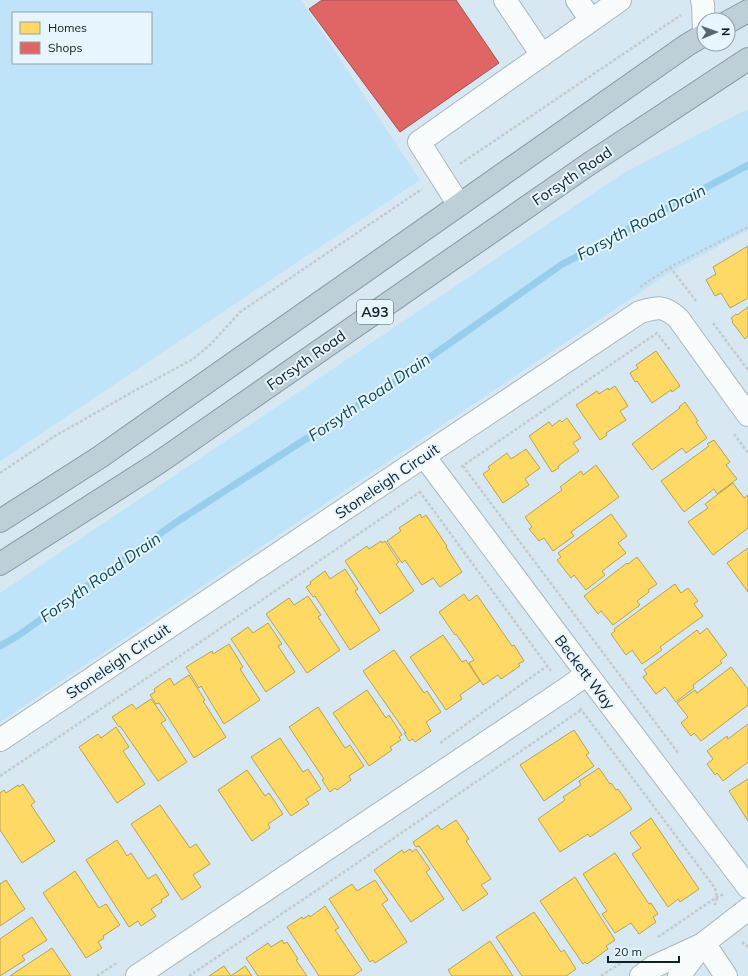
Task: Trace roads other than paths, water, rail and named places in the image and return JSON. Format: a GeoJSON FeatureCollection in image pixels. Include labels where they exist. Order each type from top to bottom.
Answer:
{"type":"FeatureCollection","features":[{"type":"Feature","properties":{"kind":"highway"},"geometry":{"type":"LineString","coordinates":[[736,18],[748,11]]}},
{"type":"Feature","properties":{"kind":"highway","name":"A93"},"geometry":{"type":"LineString","coordinates":[[0,521],[100,457],[696,39]]}},
{"type":"Feature","properties":{"kind":"highway","name":"Forsyth Road"},"geometry":{"type":"LineString","coordinates":[[0,564],[158,463],[589,164],[748,59]]}},
{"type":"Feature","properties":{"kind":"street"},"geometry":{"type":"LineString","coordinates":[[505,0],[542,55]]}},
{"type":"Feature","properties":{"kind":"street"},"geometry":{"type":"LineString","coordinates":[[577,0],[591,20]]}},
{"type":"Feature","properties":{"kind":"street"},"geometry":{"type":"LineString","coordinates":[[459,205],[419,142],[620,0]]}},
{"type":"Feature","properties":{"kind":"street"},"geometry":{"type":"LineString","coordinates":[[702,0],[703,12]]}},
{"type":"Feature","properties":{"kind":"street","name":"Stoneleigh Circuit"},"geometry":{"type":"LineString","coordinates":[[0,740],[640,312],[662,308],[671,312],[678,318],[748,415]]}},
{"type":"Feature","properties":{"kind":"street","name":"Beckett Way"},"geometry":{"type":"LineString","coordinates":[[424,456],[747,886]]}},
{"type":"Feature","properties":{"kind":"street"},"geometry":{"type":"LineString","coordinates":[[137,976],[587,674]]}},
{"type":"Feature","properties":{"kind":"street"},"geometry":{"type":"LineString","coordinates":[[642,976],[653,967],[704,943],[748,909]]}},
{"type":"Feature","properties":{"kind":"street"},"geometry":{"type":"LineString","coordinates":[[679,976],[704,943]]}},
{"type":"Feature","properties":{"kind":"street"},"geometry":{"type":"LineString","coordinates":[[704,943],[726,976]]}},
{"type":"Feature","properties":{"kind":"waterway","name":"Forsyth Road Drain"},"geometry":{"type":"LineString","coordinates":[[0,646],[19,635],[175,523],[396,381],[561,265],[748,165]]}}]}
